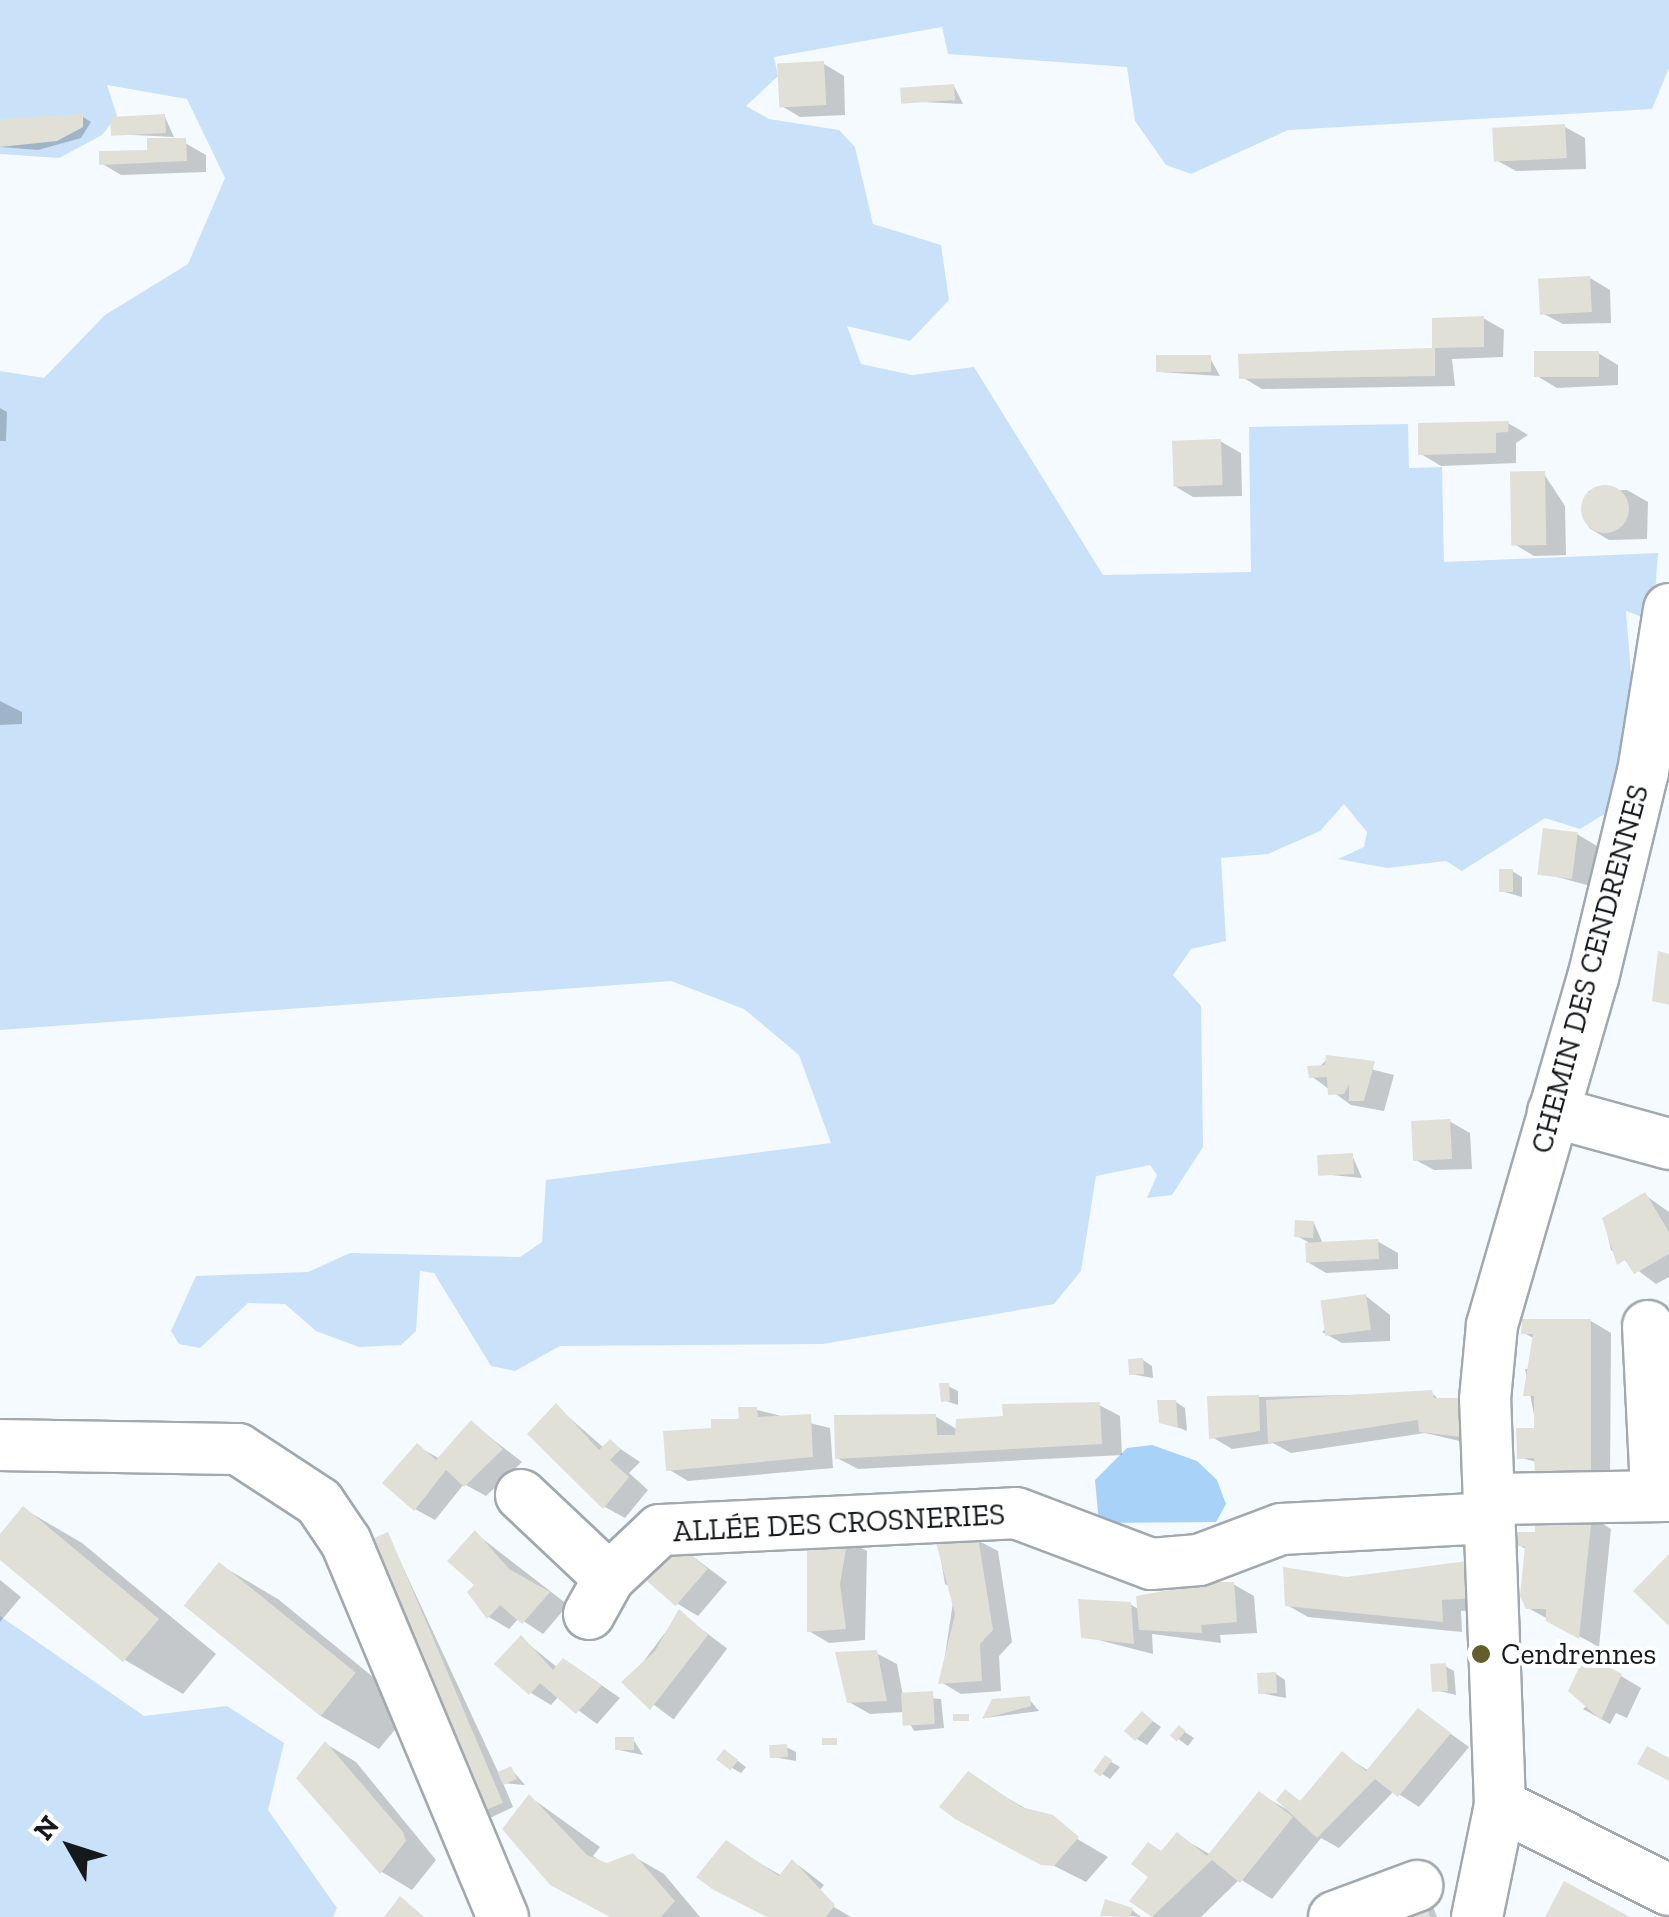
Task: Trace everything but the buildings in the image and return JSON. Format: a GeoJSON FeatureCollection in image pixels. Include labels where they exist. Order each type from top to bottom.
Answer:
{"type":"FeatureCollection","features":[{"type":"Feature","properties":{"kind":"street","name":"CHEMIN DES CENDRENNES"},"geometry":{"type":"LineString","coordinates":[[1477,1917],[1500,1804],[1490,1508],[1492,1324],[1643,772],[1668,620]]}},
{"type":"Feature","properties":{"kind":"street"},"geometry":{"type":"LineString","coordinates":[[1553,1112],[1669,1144]]}},
{"type":"Feature","properties":{"kind":"street"},"geometry":{"type":"LineString","coordinates":[[1648,1326],[1663,1493]]}},
{"type":"Feature","properties":{"kind":"street"},"geometry":{"type":"LineString","coordinates":[[0,1445],[238,1450],[319,1502],[346,1542],[504,1917]]}},
{"type":"Feature","properties":{"kind":"street","name":"ALLÉE DES CROSNERIES"},"geometry":{"type":"LineString","coordinates":[[520,1494],[599,1596],[660,1530],[1016,1513],[1150,1564],[1199,1560],[1282,1529],[1663,1493]]}},
{"type":"Feature","properties":{"kind":"street"},"geometry":{"type":"LineString","coordinates":[[1500,1804],[1669,1890]]}},
{"type":"Feature","properties":{"kind":"street"},"geometry":{"type":"LineString","coordinates":[[1334,1917],[1417,1886]]}},
{"type":"Feature","properties":{"kind":"shaded area"},"geometry":{"type":"Polygon","coordinates":[[[0,0],[1669,0],[1669,68],[1652,109],[1288,130],[1191,174],[1166,165],[1135,121],[1127,67],[948,54],[942,27],[774,57],[778,76],[746,106],[769,119],[839,130],[855,147],[873,224],[941,245],[949,300],[910,341],[847,326],[861,364],[912,375],[974,367],[1103,575],[1251,572],[1249,427],[1408,424],[1409,468],[1442,467],[1444,562],[1658,553],[1653,621],[1626,611],[1632,686],[1608,812],[1580,829],[1545,818],[1462,871],[1446,861],[1387,868],[1338,859],[1364,847],[1367,832],[1344,804],[1320,831],[1268,854],[1221,858],[1226,941],[1191,949],[1173,975],[1201,1006],[1203,1147],[1172,1195],[1147,1198],[1157,1175],[1150,1165],[1096,1176],[1081,1271],[1054,1304],[823,1344],[560,1346],[515,1371],[491,1366],[434,1273],[420,1271],[416,1331],[401,1345],[359,1347],[316,1331],[285,1304],[248,1303],[200,1348],[179,1344],[171,1331],[196,1276],[308,1272],[350,1253],[520,1257],[542,1242],[546,1180],[831,1143],[799,1055],[744,1009],[671,981],[0,1030],[0,371],[44,378],[105,315],[188,264],[225,178],[187,99],[107,85],[117,116],[102,135],[59,158],[0,154],[0,0]]]}},
{"type":"Feature","properties":{"kind":"shaded area"},"geometry":{"type":"Polygon","coordinates":[[[1152,1445],[1197,1461],[1217,1480],[1226,1504],[1216,1522],[1099,1523],[1095,1480],[1127,1448],[1152,1445]]]}},
{"type":"Feature","properties":{"kind":"shaded area"},"geometry":{"type":"Polygon","coordinates":[[[0,1616],[144,1716],[227,1706],[284,1743],[268,1810],[337,1908],[333,1917],[0,1917],[0,1616]]]}},
{"type":"Feature","properties":{"kind":"place","name":"Cendrennes"},"geometry":{"type":"Point","coordinates":[1481,1654]}}]}
